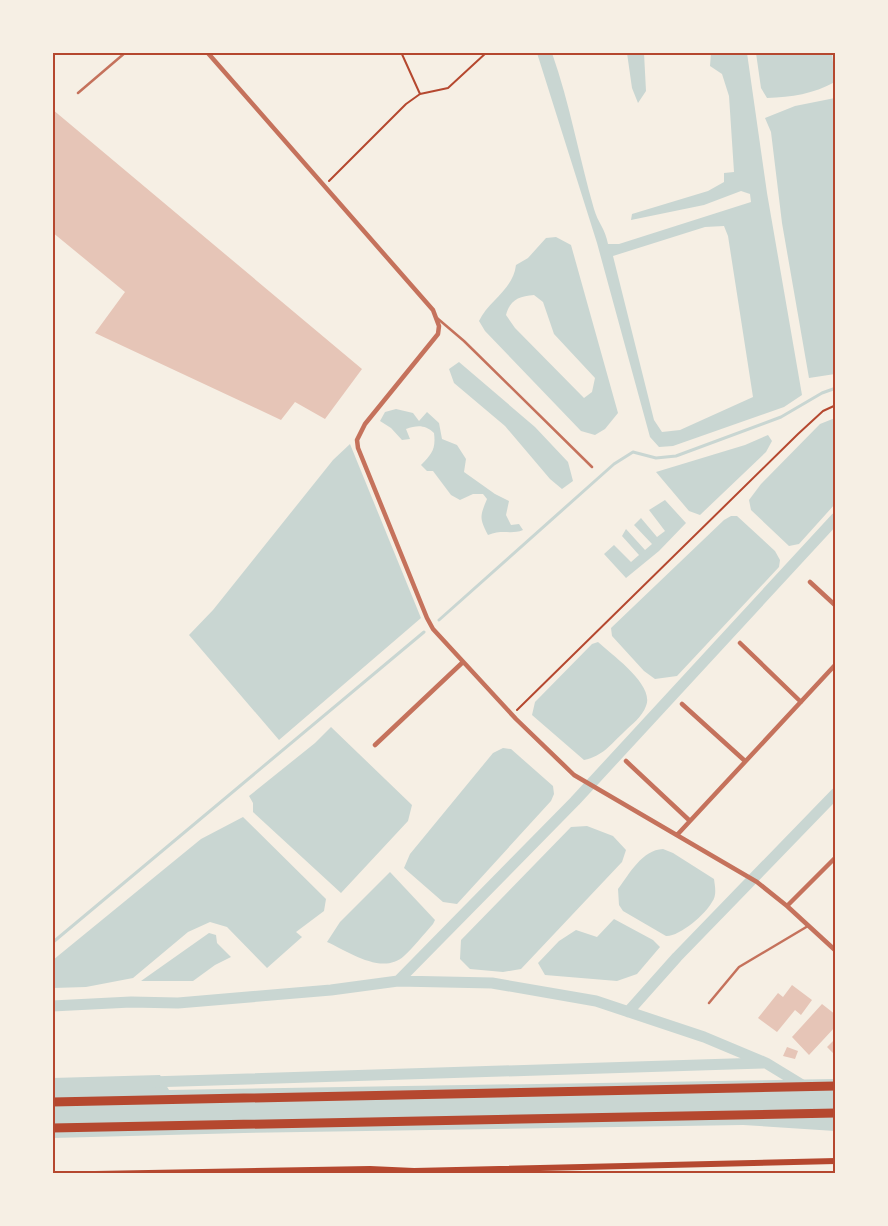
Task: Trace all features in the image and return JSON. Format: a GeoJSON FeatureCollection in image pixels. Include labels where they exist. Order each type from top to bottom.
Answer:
{"type":"FeatureCollection","features":[{"type":"Feature","properties":{"kind":"highway"},"geometry":{"type":"LineString","coordinates":[[52,1102],[836,1086]]}},
{"type":"Feature","properties":{"kind":"highway"},"geometry":{"type":"LineString","coordinates":[[52,1128],[836,1112]]}},
{"type":"Feature","properties":{"kind":"main road"},"geometry":{"type":"LineString","coordinates":[[95,1174],[390,1172],[836,1161]]}},
{"type":"Feature","properties":{"kind":"street"},"geometry":{"type":"LineString","coordinates":[[207,52],[437,318],[438,334],[365,424],[357,440],[358,448],[427,618],[440,638],[512,715],[574,775],[749,877],[788,906],[836,951]]}},
{"type":"Feature","properties":{"kind":"street"},"geometry":{"type":"LineString","coordinates":[[810,582],[836,606]]}},
{"type":"Feature","properties":{"kind":"street"},"geometry":{"type":"LineString","coordinates":[[740,643],[801,702]]}},
{"type":"Feature","properties":{"kind":"street"},"geometry":{"type":"LineString","coordinates":[[375,745],[463,662]]}},
{"type":"Feature","properties":{"kind":"street"},"geometry":{"type":"LineString","coordinates":[[677,835],[836,664]]}},
{"type":"Feature","properties":{"kind":"street"},"geometry":{"type":"LineString","coordinates":[[682,704],[745,761]]}},
{"type":"Feature","properties":{"kind":"street"},"geometry":{"type":"LineString","coordinates":[[626,761],[690,821]]}},
{"type":"Feature","properties":{"kind":"street"},"geometry":{"type":"LineString","coordinates":[[788,906],[836,857]]}},
{"type":"Feature","properties":{"kind":"lane"},"geometry":{"type":"LineString","coordinates":[[78,93],[126,52]]}},
{"type":"Feature","properties":{"kind":"lane"},"geometry":{"type":"LineString","coordinates":[[437,318],[464,340],[592,467]]}},
{"type":"Feature","properties":{"kind":"lane"},"geometry":{"type":"LineString","coordinates":[[709,1003],[739,967],[809,926]]}},
{"type":"Feature","properties":{"kind":"path"},"geometry":{"type":"LineString","coordinates":[[401,52],[420,94]]}},
{"type":"Feature","properties":{"kind":"path"},"geometry":{"type":"LineString","coordinates":[[324,186],[406,104],[420,94],[448,88],[487,52]]}},
{"type":"Feature","properties":{"kind":"path"},"geometry":{"type":"LineString","coordinates":[[512,715],[798,434],[823,411],[836,405]]}},
{"type":"Feature","properties":{"kind":"shaded area"},"geometry":{"type":"Polygon","coordinates":[[[537,53],[552,53],[596,214],[608,244],[619,244],[751,202],[750,194],[741,191],[704,205],[631,220],[632,214],[708,191],[724,182],[724,173],[734,172],[729,96],[722,74],[710,66],[711,53],[747,53],[767,193],[802,395],[784,407],[673,446],[659,447],[650,437],[597,243],[537,53]],[[724,226],[705,227],[613,256],[654,420],[662,432],[680,430],[753,397],[728,236],[724,226]]]}},
{"type":"Feature","properties":{"kind":"shaded area"},"geometry":{"type":"Polygon","coordinates":[[[627,53],[644,53],[646,91],[638,103],[632,88],[627,53]]]}},
{"type":"Feature","properties":{"kind":"shaded area"},"geometry":{"type":"Polygon","coordinates":[[[756,53],[832,53],[835,82],[802,94],[767,98],[761,88],[756,53]]]}},
{"type":"Feature","properties":{"kind":"shaded area"},"geometry":{"type":"Polygon","coordinates":[[[835,98],[835,374],[809,378],[782,223],[771,132],[765,118],[795,106],[835,98]]]}},
{"type":"Feature","properties":{"kind":"shaded area"},"geometry":{"type":"Polygon","coordinates":[[[556,237],[571,245],[618,413],[605,429],[595,435],[581,431],[485,331],[479,321],[506,288],[514,274],[516,265],[528,258],[546,238],[556,237]],[[534,295],[524,296],[513,302],[506,315],[515,328],[584,398],[592,392],[595,378],[554,334],[543,302],[534,295]]]}},
{"type":"Feature","properties":{"kind":"shaded area"},"geometry":{"type":"Polygon","coordinates":[[[459,362],[535,427],[568,462],[573,481],[562,489],[550,479],[505,426],[454,383],[449,369],[459,362]]]}},
{"type":"Feature","properties":{"kind":"shaded area"},"geometry":{"type":"Polygon","coordinates":[[[396,409],[413,413],[419,421],[427,412],[439,423],[442,439],[457,445],[466,459],[464,472],[495,494],[509,501],[506,515],[511,525],[519,524],[523,530],[498,532],[488,535],[483,525],[482,517],[487,499],[483,494],[473,494],[460,500],[451,495],[433,471],[427,471],[421,465],[432,451],[434,433],[428,428],[414,427],[406,429],[410,439],[402,440],[391,428],[380,421],[385,412],[396,409]]]}},
{"type":"Feature","properties":{"kind":"shaded area"},"geometry":{"type":"Polygon","coordinates":[[[835,418],[835,504],[799,544],[789,546],[751,510],[749,500],[761,484],[820,424],[835,418]]]}},
{"type":"Feature","properties":{"kind":"shaded area"},"geometry":{"type":"Polygon","coordinates":[[[768,435],[772,441],[766,452],[700,515],[689,511],[656,472],[745,445],[768,435]]]}},
{"type":"Feature","properties":{"kind":"shaded area"},"geometry":{"type":"Polygon","coordinates":[[[350,444],[421,618],[279,740],[189,635],[213,610],[333,460],[350,444]]]}},
{"type":"Feature","properties":{"kind":"shaded area"},"geometry":{"type":"Polygon","coordinates":[[[665,500],[686,523],[659,551],[626,578],[604,554],[614,545],[631,562],[639,555],[622,536],[626,529],[645,550],[652,544],[634,525],[641,518],[657,537],[665,531],[649,510],[665,500]]]}},
{"type":"Feature","properties":{"kind":"shaded area"},"geometry":{"type":"Polygon","coordinates":[[[731,516],[737,516],[775,551],[780,560],[779,567],[677,676],[655,679],[644,671],[612,636],[611,628],[724,520],[731,516]]]}},
{"type":"Feature","properties":{"kind":"shaded area"},"geometry":{"type":"Polygon","coordinates":[[[598,642],[631,671],[644,689],[647,698],[642,714],[636,720],[606,749],[596,756],[584,760],[532,715],[535,702],[592,644],[598,642]]]}},
{"type":"Feature","properties":{"kind":"shaded area"},"geometry":{"type":"Polygon","coordinates":[[[331,727],[412,805],[408,821],[341,893],[253,812],[253,803],[249,796],[315,743],[331,727]]]}},
{"type":"Feature","properties":{"kind":"shaded area"},"geometry":{"type":"Polygon","coordinates":[[[503,748],[511,749],[553,786],[554,794],[551,801],[457,904],[443,902],[404,868],[410,854],[493,753],[503,748]]]}},
{"type":"Feature","properties":{"kind":"shaded area"},"geometry":{"type":"Polygon","coordinates":[[[243,817],[326,899],[324,911],[296,932],[302,937],[267,968],[227,927],[210,922],[188,932],[133,978],[86,987],[53,988],[53,960],[201,839],[243,817]]]}},
{"type":"Feature","properties":{"kind":"shaded area"},"geometry":{"type":"Polygon","coordinates":[[[587,826],[613,836],[626,850],[622,862],[521,969],[503,972],[470,969],[460,959],[461,940],[571,827],[587,826]]]}},
{"type":"Feature","properties":{"kind":"shaded area"},"geometry":{"type":"Polygon","coordinates":[[[663,849],[673,853],[714,879],[715,891],[715,897],[709,907],[698,918],[678,933],[666,936],[623,911],[619,905],[618,889],[637,863],[649,853],[663,849]]]}},
{"type":"Feature","properties":{"kind":"shaded area"},"geometry":{"type":"Polygon","coordinates":[[[390,872],[435,920],[415,945],[395,962],[386,964],[365,960],[327,942],[340,922],[390,872]]]}},
{"type":"Feature","properties":{"kind":"shaded area"},"geometry":{"type":"Polygon","coordinates":[[[614,919],[653,940],[660,947],[637,974],[617,981],[545,975],[538,963],[559,941],[576,930],[597,937],[614,919]]]}},
{"type":"Feature","properties":{"kind":"shaded area"},"geometry":{"type":"Polygon","coordinates":[[[209,933],[216,935],[217,943],[231,957],[215,965],[193,981],[141,981],[209,933]]]}},
{"type":"Feature","properties":{"kind":"shaded area"},"geometry":{"type":"Polygon","coordinates":[[[160,1075],[169,1090],[835,1079],[835,1131],[743,1125],[53,1138],[52,1078],[160,1075]]]}},
{"type":"Feature","properties":{"kind":"building"},"geometry":{"type":"Polygon","coordinates":[[[52,109],[362,369],[325,419],[295,402],[281,420],[95,333],[125,292],[52,232],[52,109]]]}},
{"type":"Feature","properties":{"kind":"building"},"geometry":{"type":"Polygon","coordinates":[[[792,985],[812,1000],[801,1015],[795,1010],[777,1032],[758,1018],[778,993],[783,997],[792,985]]]}},
{"type":"Feature","properties":{"kind":"building"},"geometry":{"type":"Polygon","coordinates":[[[822,1004],[836,1015],[836,1026],[809,1055],[792,1037],[822,1004]]]}},
{"type":"Feature","properties":{"kind":"building"},"geometry":{"type":"Polygon","coordinates":[[[836,1038],[836,1056],[827,1047],[836,1038]]]}},
{"type":"Feature","properties":{"kind":"building"},"geometry":{"type":"Polygon","coordinates":[[[787,1047],[798,1051],[795,1059],[783,1056],[787,1047]]]}},
{"type":"Feature","properties":{"kind":"waterway"},"geometry":{"type":"LineString","coordinates":[[439,620],[614,464],[633,452],[656,458],[676,456],[781,417],[822,393],[836,388]]}},
{"type":"Feature","properties":{"kind":"waterway"},"geometry":{"type":"LineString","coordinates":[[398,981],[575,801],[836,518]]}},
{"type":"Feature","properties":{"kind":"waterway"},"geometry":{"type":"LineString","coordinates":[[52,943],[424,632]]}},
{"type":"Feature","properties":{"kind":"waterway"},"geometry":{"type":"LineString","coordinates":[[628,1012],[677,957],[836,793]]}},
{"type":"Feature","properties":{"kind":"waterway"},"geometry":{"type":"LineString","coordinates":[[52,1006],[131,1002],[178,1003],[331,990],[398,981],[492,983],[596,1001],[704,1037],[766,1063],[807,1088]]}},
{"type":"Feature","properties":{"kind":"waterway"},"geometry":{"type":"LineString","coordinates":[[149,1082],[763,1063]]}}]}
